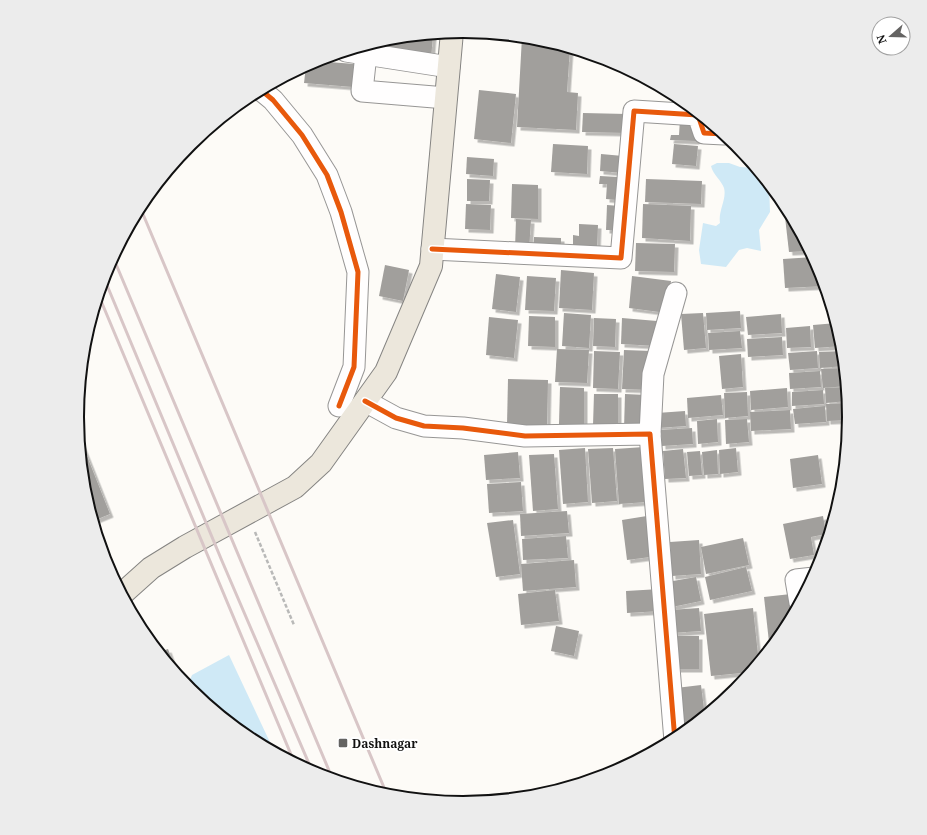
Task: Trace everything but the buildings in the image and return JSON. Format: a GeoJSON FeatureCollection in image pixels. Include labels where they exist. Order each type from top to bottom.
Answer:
{"type":"FeatureCollection","features":[{"type":"Feature","properties":{"kind":"main road"},"geometry":{"type":"LineString","coordinates":[[126,590],[151,568],[185,547],[295,487],[321,463],[386,372],[430,266],[451,39]]}},
{"type":"Feature","properties":{"kind":"street"},"geometry":{"type":"LineString","coordinates":[[360,53],[449,67]]}},
{"type":"Feature","properties":{"kind":"street"},"geometry":{"type":"LineString","coordinates":[[356,54],[362,90],[446,98]]}},
{"type":"Feature","properties":{"kind":"street"},"geometry":{"type":"LineString","coordinates":[[266,94],[273,100],[302,136],[327,175],[341,212],[358,272],[354,367],[339,406]]}},
{"type":"Feature","properties":{"kind":"street"},"geometry":{"type":"LineString","coordinates":[[432,249],[621,258],[634,111],[692,114]]}},
{"type":"Feature","properties":{"kind":"street"},"geometry":{"type":"LineString","coordinates":[[700,120],[704,133],[716,134]]}},
{"type":"Feature","properties":{"kind":"street"},"geometry":{"type":"LineString","coordinates":[[674,733],[650,434],[653,374],[676,293]]}},
{"type":"Feature","properties":{"kind":"street"},"geometry":{"type":"LineString","coordinates":[[365,401],[396,418],[424,426],[464,428],[524,436],[650,434]]}},
{"type":"Feature","properties":{"kind":"street"},"geometry":{"type":"LineString","coordinates":[[799,595],[796,580],[807,579]]}},
{"type":"Feature","properties":{"kind":"path"},"geometry":{"type":"LineString","coordinates":[[247,513],[294,625]]}},
{"type":"Feature","properties":{"kind":"water"},"geometry":{"type":"Polygon","coordinates":[[[717,163],[729,163],[740,167],[750,168],[769,192],[770,212],[759,230],[761,251],[747,248],[739,250],[726,267],[701,264],[699,250],[703,223],[716,226],[720,223],[720,214],[725,192],[711,166],[717,163]]]}},
{"type":"Feature","properties":{"kind":"water"},"geometry":{"type":"Polygon","coordinates":[[[229,655],[271,744],[232,719],[213,703],[190,680],[192,675],[229,655]]]}},
{"type":"Feature","properties":{"kind":"railway"},"geometry":{"type":"LineString","coordinates":[[143,215],[385,789]]}},
{"type":"Feature","properties":{"kind":"railway"},"geometry":{"type":"LineString","coordinates":[[116,265],[330,772]]}},
{"type":"Feature","properties":{"kind":"railway"},"geometry":{"type":"LineString","coordinates":[[108,287],[222,561],[309,764]]}},
{"type":"Feature","properties":{"kind":"railway"},"geometry":{"type":"LineString","coordinates":[[102,303],[291,756]]}},
{"type":"Feature","properties":{"kind":"cycle path"},"geometry":{"type":"LineString","coordinates":[[266,94],[273,100],[302,135],[327,175],[341,212],[358,272],[354,367],[339,406]]}},
{"type":"Feature","properties":{"kind":"cycle path"},"geometry":{"type":"LineString","coordinates":[[432,249],[621,258],[634,111],[693,115]]}},
{"type":"Feature","properties":{"kind":"cycle path"},"geometry":{"type":"LineString","coordinates":[[700,120],[704,133],[716,134]]}},
{"type":"Feature","properties":{"kind":"cycle path"},"geometry":{"type":"LineString","coordinates":[[365,401],[396,418],[424,426],[463,428],[525,436],[650,434],[674,733]]}},
{"type":"Feature","properties":{"kind":"place","name":"Dashnagar"},"geometry":{"type":"Point","coordinates":[343,743]}}]}
